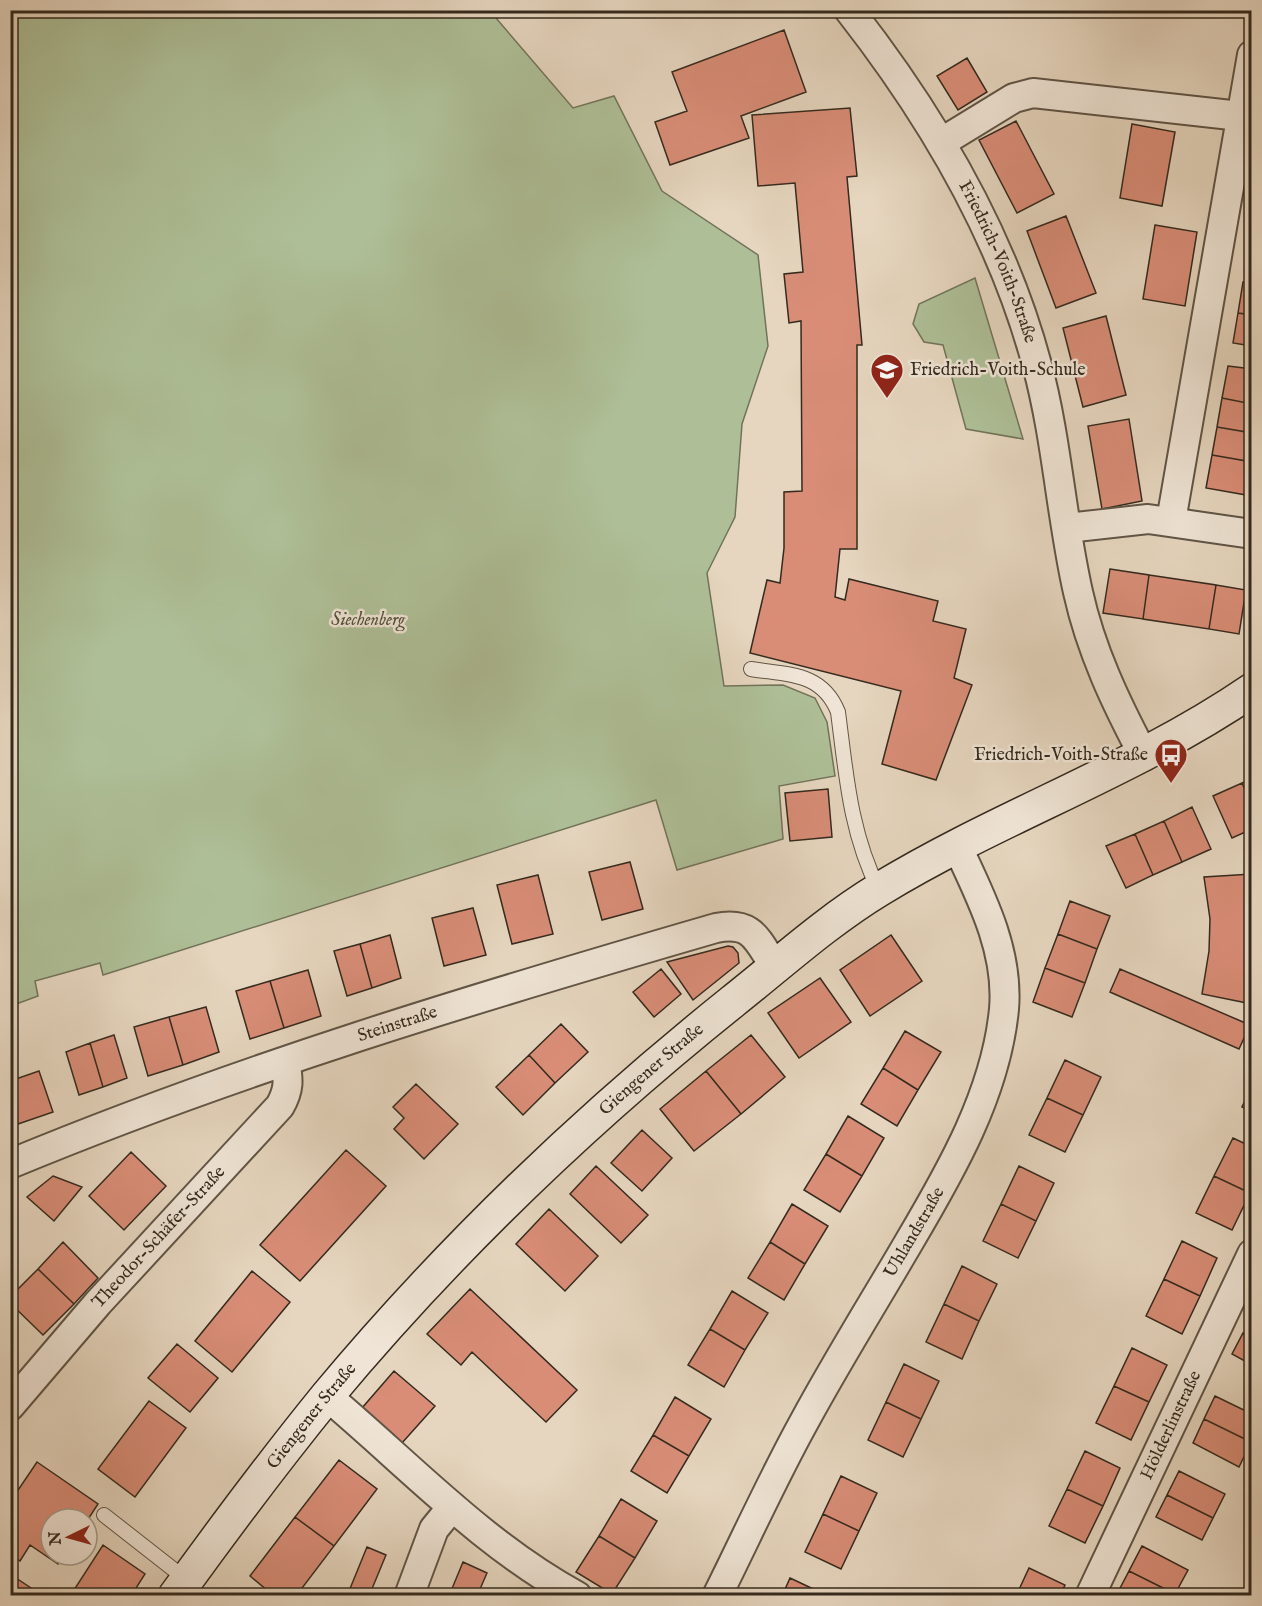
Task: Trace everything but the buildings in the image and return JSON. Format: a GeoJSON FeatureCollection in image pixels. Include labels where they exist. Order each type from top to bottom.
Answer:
{"type":"FeatureCollection","features":[{"type":"Feature","properties":{"kind":"main road","name":"Giengener Straße"},"geometry":{"type":"LineString","coordinates":[[181,1588],[327,1396],[436,1274],[535,1174],[649,1072],[775,967],[842,914],[879,890],[957,846],[1143,756],[1251,690]]}},
{"type":"Feature","properties":{"kind":"street","name":"Friedrich-Voith-Straße"},"geometry":{"type":"LineString","coordinates":[[849,10],[900,78],[942,142],[998,251],[1029,338],[1050,420],[1078,591],[1092,643],[1107,682],[1143,756]]}},
{"type":"Feature","properties":{"kind":"street"},"geometry":{"type":"LineString","coordinates":[[1171,520],[1251,55]]}},
{"type":"Feature","properties":{"kind":"street"},"geometry":{"type":"LineString","coordinates":[[942,142],[1014,98],[1033,93],[1240,116]]}},
{"type":"Feature","properties":{"kind":"street"},"geometry":{"type":"LineString","coordinates":[[1067,528],[1138,519],[1171,520],[1251,534]]}},
{"type":"Feature","properties":{"kind":"street","name":"Uhlandstraße"},"geometry":{"type":"LineString","coordinates":[[717,1596],[804,1422],[946,1179],[977,1111],[990,1073],[1004,1010],[1002,963],[994,932],[957,846]]}},
{"type":"Feature","properties":{"kind":"street","name":"Steinstraße"},"geometry":{"type":"LineString","coordinates":[[10,1164],[71,1139],[285,1062],[508,989],[727,926],[745,928],[752,933],[775,967]]}},
{"type":"Feature","properties":{"kind":"street","name":"Theodor-Schäfer-Straße"},"geometry":{"type":"LineString","coordinates":[[10,1406],[114,1285],[280,1106],[288,1092],[289,1079],[285,1062]]}},
{"type":"Feature","properties":{"kind":"street","name":"Hölderlinstraße"},"geometry":{"type":"LineString","coordinates":[[1090,1596],[1251,1254]]}},
{"type":"Feature","properties":{"kind":"street"},"geometry":{"type":"LineString","coordinates":[[327,1396],[452,1507],[506,1551],[548,1580],[577,1596]]}},
{"type":"Feature","properties":{"kind":"street"},"geometry":{"type":"LineString","coordinates":[[409,1596],[434,1529],[452,1507]]}},
{"type":"Feature","properties":{"kind":"lane"},"geometry":{"type":"LineString","coordinates":[[751,669],[804,678],[819,684],[832,696],[838,712],[852,816],[867,866],[879,890]]}},
{"type":"Feature","properties":{"kind":"lane"},"geometry":{"type":"LineString","coordinates":[[104,1515],[181,1588]]}},
{"type":"Feature","properties":{"kind":"green space","name":"Siechenberg"},"geometry":{"type":"Polygon","coordinates":[[[11,10],[490,11],[573,108],[614,96],[662,191],[758,255],[768,346],[742,424],[735,517],[707,573],[724,686],[783,685],[815,698],[827,722],[835,776],[779,786],[783,839],[677,870],[656,800],[103,975],[100,963],[35,981],[38,996],[11,1006],[11,10]]]}},
{"type":"Feature","properties":{"kind":"green space"},"geometry":{"type":"Polygon","coordinates":[[[975,278],[1023,439],[966,429],[943,345],[924,342],[913,324],[919,304],[975,278]]]}},
{"type":"Feature","properties":{"kind":"place","name":"Friedrich-Voith-Schule"},"geometry":{"type":"Point","coordinates":[887,399]}},
{"type":"Feature","properties":{"kind":"place","name":"Friedrich-Voith-Straße"},"geometry":{"type":"Point","coordinates":[1171,784]}}]}
